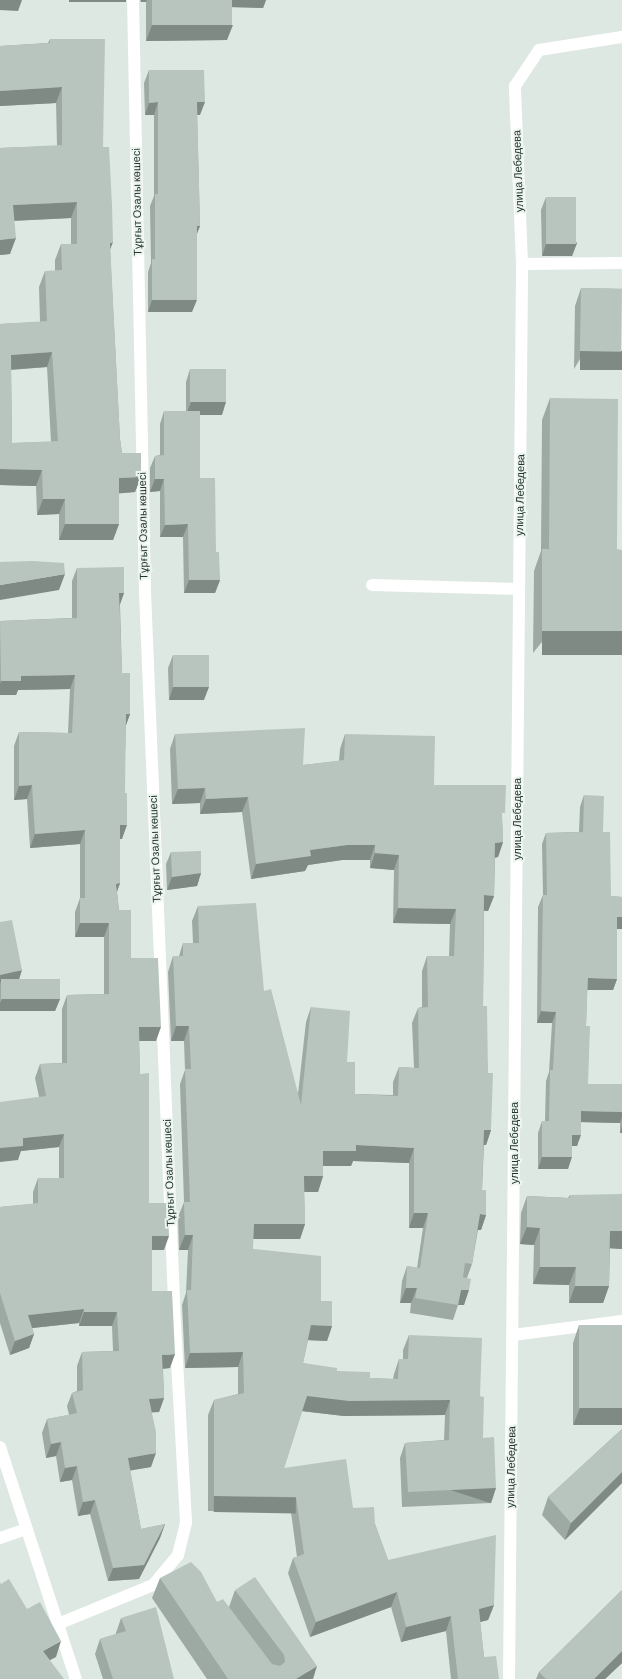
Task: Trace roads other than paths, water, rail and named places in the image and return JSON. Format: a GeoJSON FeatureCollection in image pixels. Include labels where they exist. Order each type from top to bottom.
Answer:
{"type":"FeatureCollection","features":[{"type":"Feature","properties":{"kind":"street","name":"Тұрғыт Озалы көшесі"},"geometry":{"type":"LineString","coordinates":[[58,1624],[153,1584],[178,1556],[186,1522],[175,1318],[145,592],[133,0]]}},
{"type":"Feature","properties":{"kind":"street","name":"улица Лебедева"},"geometry":{"type":"LineString","coordinates":[[509,1679],[522,264],[515,86],[539,50],[622,37]]}},
{"type":"Feature","properties":{"kind":"street"},"geometry":{"type":"LineString","coordinates":[[522,264],[622,263]]}},
{"type":"Feature","properties":{"kind":"street"},"geometry":{"type":"LineString","coordinates":[[372,585],[519,589]]}},
{"type":"Feature","properties":{"kind":"street"},"geometry":{"type":"LineString","coordinates":[[513,1334],[622,1321]]}},
{"type":"Feature","properties":{"kind":"street"},"geometry":{"type":"LineString","coordinates":[[0,1447],[76,1679]]}},
{"type":"Feature","properties":{"kind":"street"},"geometry":{"type":"LineString","coordinates":[[0,1538],[26,1529]]}},
{"type":"Feature","properties":{"kind":"street"},"geometry":{"type":"LineString","coordinates":[[172,1561],[183,1571]]}}]}
